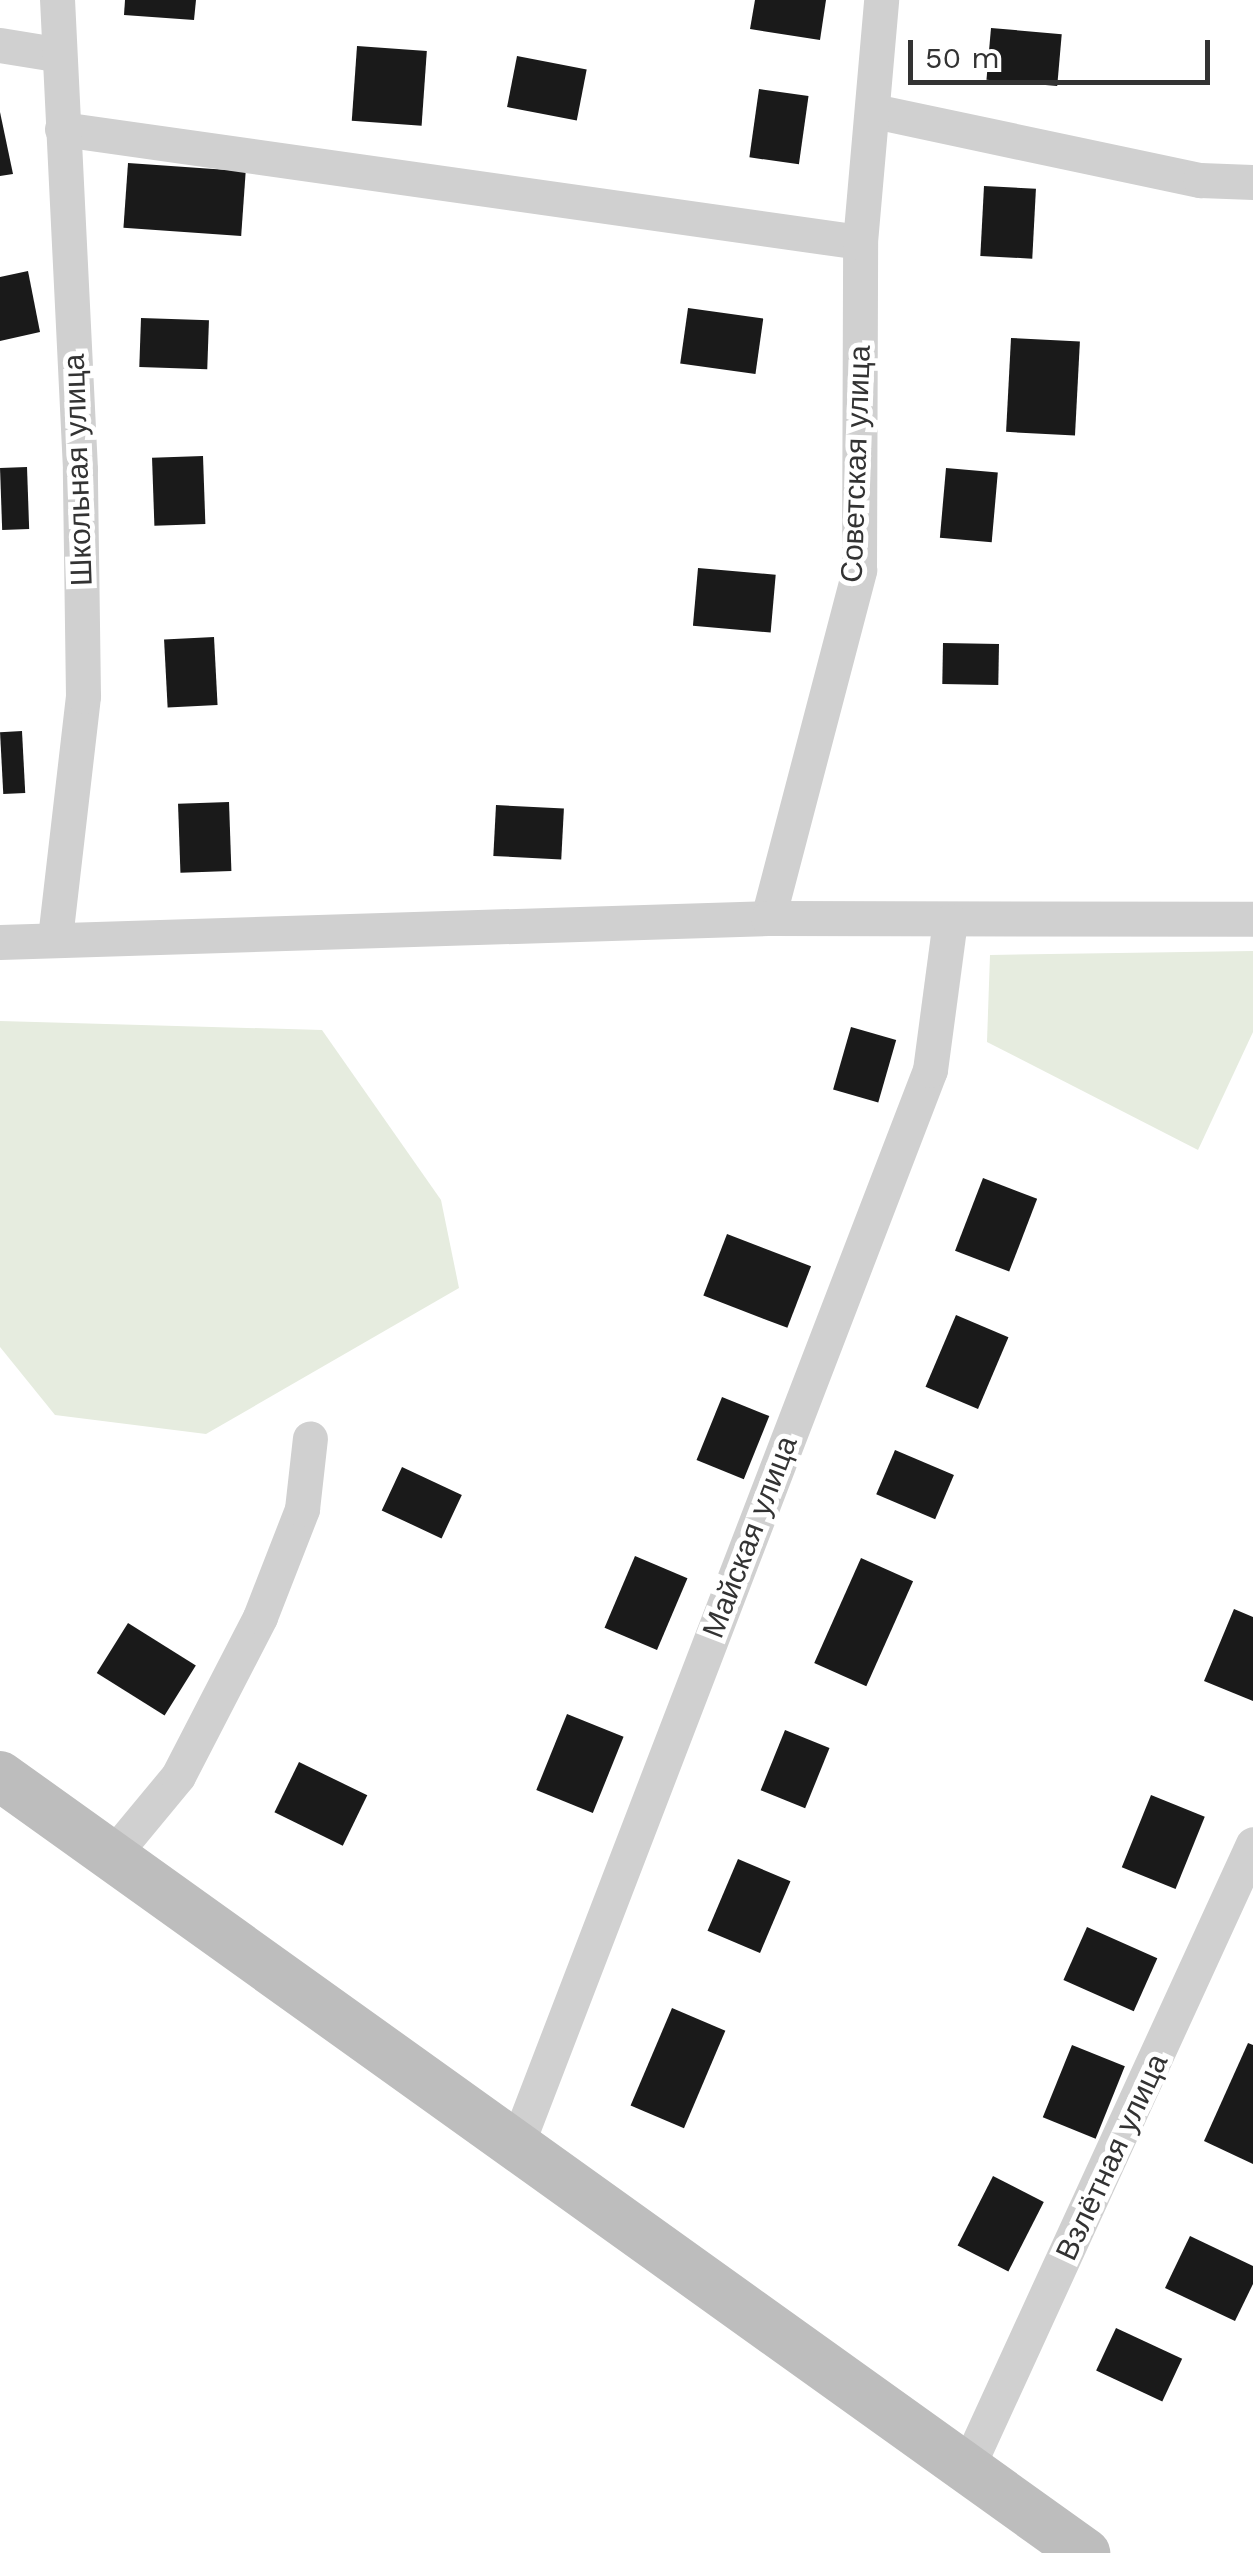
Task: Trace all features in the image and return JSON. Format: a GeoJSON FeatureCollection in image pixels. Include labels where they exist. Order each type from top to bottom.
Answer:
{"type":"FeatureCollection","features":[{"type":"Feature","properties":{"kind":"street","name":"Школьная улица"},"geometry":{"type":"LineString","coordinates":[[55,938],[83,696],[80,470],[55,54],[57,0]]}},
{"type":"Feature","properties":{"kind":"street","name":"Советская улица"},"geometry":{"type":"LineString","coordinates":[[768,918],[858,570],[860,242],[881,0]]}},
{"type":"Feature","properties":{"kind":"street"},"geometry":{"type":"LineString","coordinates":[[0,46],[55,54]]}},
{"type":"Feature","properties":{"kind":"street"},"geometry":{"type":"LineString","coordinates":[[874,112],[1200,180],[1253,182]]}},
{"type":"Feature","properties":{"kind":"street"},"geometry":{"type":"LineString","coordinates":[[62,129],[860,242]]}},
{"type":"Feature","properties":{"kind":"street"},"geometry":{"type":"LineString","coordinates":[[0,942],[768,918],[1253,918]]}},
{"type":"Feature","properties":{"kind":"street","name":"Майская улица"},"geometry":{"type":"LineString","coordinates":[[517,2144],[930,1070],[950,921]]}},
{"type":"Feature","properties":{"kind":"street"},"geometry":{"type":"LineString","coordinates":[[111,1857],[178,1776],[260,1617],[302,1509],[310,1438]]}},
{"type":"Feature","properties":{"kind":"street"},"geometry":{"type":"LineString","coordinates":[[0,1776],[1085,2553]]}},
{"type":"Feature","properties":{"kind":"street","name":"Взлётная улица"},"geometry":{"type":"LineString","coordinates":[[967,2468],[1253,1844]]}},
{"type":"Feature","properties":{"kind":"shaded area"},"geometry":{"type":"Polygon","coordinates":[[[1253,951],[1253,1032],[1198,1150],[987,1042],[990,955],[1253,951]]]}},
{"type":"Feature","properties":{"kind":"shaded area"},"geometry":{"type":"Polygon","coordinates":[[[0,1021],[322,1030],[441,1200],[459,1288],[206,1434],[55,1415],[0,1347],[0,1021]]]}},
{"type":"Feature","properties":{"kind":"building"},"geometry":{"type":"Polygon","coordinates":[[[125,0],[196,0],[194,20],[124,15],[125,0]]]}},
{"type":"Feature","properties":{"kind":"building"},"geometry":{"type":"Polygon","coordinates":[[[755,0],[826,0],[820,40],[750,29],[755,0]]]}},
{"type":"Feature","properties":{"kind":"building"},"geometry":{"type":"Polygon","coordinates":[[[991,28],[1062,34],[1057,86],[986,80],[991,28]]]}},
{"type":"Feature","properties":{"kind":"building"},"geometry":{"type":"Polygon","coordinates":[[[357,46],[427,51],[422,126],[352,121],[357,46]]]}},
{"type":"Feature","properties":{"kind":"building"},"geometry":{"type":"Polygon","coordinates":[[[517,56],[587,70],[577,121],[507,107],[517,56]]]}},
{"type":"Feature","properties":{"kind":"building"},"geometry":{"type":"Polygon","coordinates":[[[759,89],[809,96],[799,164],[749,157],[759,89]]]}},
{"type":"Feature","properties":{"kind":"building"},"geometry":{"type":"Polygon","coordinates":[[[0,112],[13,174],[0,176],[0,112]]]}},
{"type":"Feature","properties":{"kind":"building"},"geometry":{"type":"Polygon","coordinates":[[[128,163],[246,171],[241,236],[123,228],[128,163]]]}},
{"type":"Feature","properties":{"kind":"building"},"geometry":{"type":"Polygon","coordinates":[[[984,186],[1036,189],[1032,259],[980,256],[984,186]]]}},
{"type":"Feature","properties":{"kind":"building"},"geometry":{"type":"Polygon","coordinates":[[[28,271],[40,332],[0,341],[0,277],[28,271]]]}},
{"type":"Feature","properties":{"kind":"building"},"geometry":{"type":"Polygon","coordinates":[[[688,308],[763,319],[755,374],[680,363],[688,308]]]}},
{"type":"Feature","properties":{"kind":"building"},"geometry":{"type":"Polygon","coordinates":[[[141,318],[209,320],[207,369],[139,367],[141,318]]]}},
{"type":"Feature","properties":{"kind":"building"},"geometry":{"type":"Polygon","coordinates":[[[1011,338],[1080,342],[1075,435],[1006,432],[1011,338]]]}},
{"type":"Feature","properties":{"kind":"building"},"geometry":{"type":"Polygon","coordinates":[[[203,456],[205,524],[154,526],[152,458],[203,456]]]}},
{"type":"Feature","properties":{"kind":"building"},"geometry":{"type":"Polygon","coordinates":[[[27,467],[29,529],[2,530],[0,468],[27,467]]]}},
{"type":"Feature","properties":{"kind":"building"},"geometry":{"type":"Polygon","coordinates":[[[946,468],[998,473],[992,542],[940,538],[946,468]]]}},
{"type":"Feature","properties":{"kind":"building"},"geometry":{"type":"Polygon","coordinates":[[[698,568],[776,575],[771,633],[693,626],[698,568]]]}},
{"type":"Feature","properties":{"kind":"building"},"geometry":{"type":"Polygon","coordinates":[[[214,637],[218,705],[168,708],[164,640],[214,637]]]}},
{"type":"Feature","properties":{"kind":"building"},"geometry":{"type":"Polygon","coordinates":[[[943,643],[999,644],[998,685],[942,684],[943,643]]]}},
{"type":"Feature","properties":{"kind":"building"},"geometry":{"type":"Polygon","coordinates":[[[22,731],[25,793],[3,794],[0,732],[22,731]]]}},
{"type":"Feature","properties":{"kind":"building"},"geometry":{"type":"Polygon","coordinates":[[[229,802],[231,871],[180,873],[178,804],[229,802]]]}},
{"type":"Feature","properties":{"kind":"building"},"geometry":{"type":"Polygon","coordinates":[[[496,805],[564,809],[561,859],[493,856],[496,805]]]}},
{"type":"Feature","properties":{"kind":"building"},"geometry":{"type":"Polygon","coordinates":[[[851,1027],[896,1040],[878,1102],[833,1089],[851,1027]]]}},
{"type":"Feature","properties":{"kind":"building"},"geometry":{"type":"Polygon","coordinates":[[[983,1178],[1037,1199],[1009,1272],[955,1251],[983,1178]]]}},
{"type":"Feature","properties":{"kind":"building"},"geometry":{"type":"Polygon","coordinates":[[[727,1234],[811,1266],[787,1328],[703,1296],[727,1234]]]}},
{"type":"Feature","properties":{"kind":"building"},"geometry":{"type":"Polygon","coordinates":[[[956,1315],[1008,1337],[978,1409],[926,1387],[956,1315]]]}},
{"type":"Feature","properties":{"kind":"building"},"geometry":{"type":"Polygon","coordinates":[[[722,1397],[769,1416],[744,1479],[697,1460],[722,1397]]]}},
{"type":"Feature","properties":{"kind":"building"},"geometry":{"type":"Polygon","coordinates":[[[895,1450],[954,1475],[935,1519],[876,1494],[895,1450]]]}},
{"type":"Feature","properties":{"kind":"building"},"geometry":{"type":"Polygon","coordinates":[[[402,1467],[462,1495],[442,1538],[382,1511],[402,1467]]]}},
{"type":"Feature","properties":{"kind":"building"},"geometry":{"type":"Polygon","coordinates":[[[635,1556],[687,1578],[657,1650],[605,1628],[635,1556]]]}},
{"type":"Feature","properties":{"kind":"building"},"geometry":{"type":"Polygon","coordinates":[[[861,1558],[913,1581],[866,1686],[814,1663],[861,1558]]]}},
{"type":"Feature","properties":{"kind":"building"},"geometry":{"type":"Polygon","coordinates":[[[1234,1609],[1253,1617],[1253,1701],[1204,1681],[1234,1609]]]}},
{"type":"Feature","properties":{"kind":"building"},"geometry":{"type":"Polygon","coordinates":[[[128,1623],[196,1665],[165,1715],[97,1673],[128,1623]]]}},
{"type":"Feature","properties":{"kind":"building"},"geometry":{"type":"Polygon","coordinates":[[[567,1714],[624,1737],[593,1813],[536,1790],[567,1714]]]}},
{"type":"Feature","properties":{"kind":"building"},"geometry":{"type":"Polygon","coordinates":[[[785,1730],[830,1748],[805,1808],[761,1790],[785,1730]]]}},
{"type":"Feature","properties":{"kind":"building"},"geometry":{"type":"Polygon","coordinates":[[[299,1762],[367,1795],[343,1846],[274,1812],[299,1762]]]}},
{"type":"Feature","properties":{"kind":"building"},"geometry":{"type":"Polygon","coordinates":[[[1151,1795],[1205,1817],[1176,1889],[1122,1867],[1151,1795]]]}},
{"type":"Feature","properties":{"kind":"building"},"geometry":{"type":"Polygon","coordinates":[[[738,1859],[790,1881],[760,1953],[708,1931],[738,1859]]]}},
{"type":"Feature","properties":{"kind":"building"},"geometry":{"type":"Polygon","coordinates":[[[1087,1927],[1157,1958],[1134,2011],[1063,1980],[1087,1927]]]}},
{"type":"Feature","properties":{"kind":"building"},"geometry":{"type":"Polygon","coordinates":[[[672,2008],[725,2031],[684,2128],[631,2106],[672,2008]]]}},
{"type":"Feature","properties":{"kind":"building"},"geometry":{"type":"Polygon","coordinates":[[[1248,2043],[1253,2045],[1253,2164],[1204,2141],[1248,2043]]]}},
{"type":"Feature","properties":{"kind":"building"},"geometry":{"type":"Polygon","coordinates":[[[1072,2045],[1125,2066],[1096,2139],[1043,2117],[1072,2045]]]}},
{"type":"Feature","properties":{"kind":"building"},"geometry":{"type":"Polygon","coordinates":[[[993,2176],[1044,2202],[1008,2271],[958,2245],[993,2176]]]}},
{"type":"Feature","properties":{"kind":"building"},"geometry":{"type":"Polygon","coordinates":[[[1190,2236],[1253,2266],[1253,2284],[1235,2321],[1165,2288],[1190,2236]]]}},
{"type":"Feature","properties":{"kind":"building"},"geometry":{"type":"Polygon","coordinates":[[[1116,2328],[1182,2359],[1162,2401],[1096,2371],[1116,2328]]]}}]}
